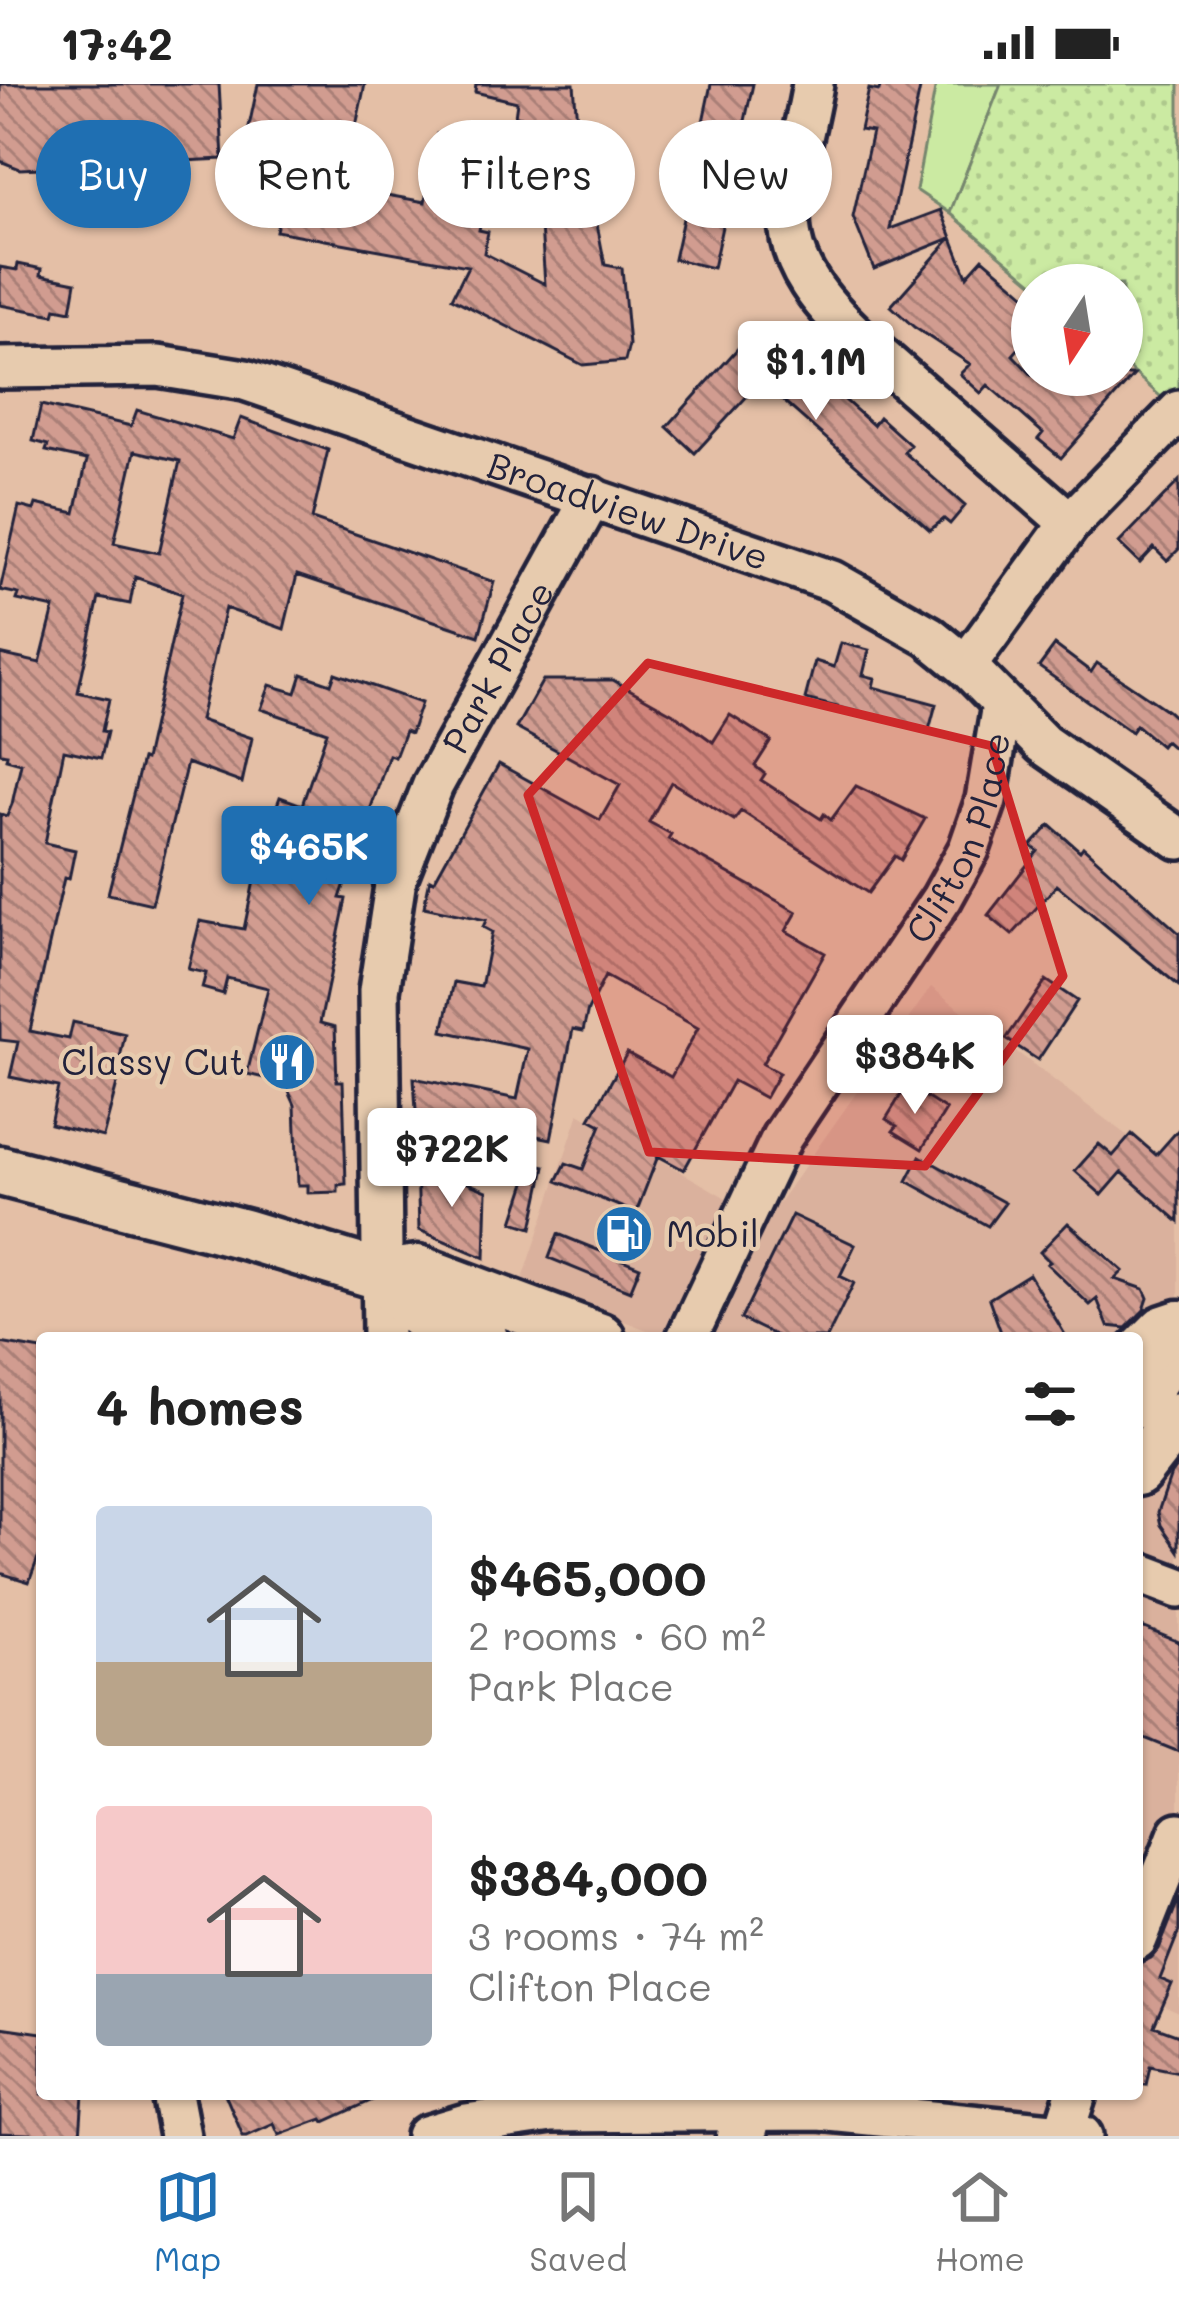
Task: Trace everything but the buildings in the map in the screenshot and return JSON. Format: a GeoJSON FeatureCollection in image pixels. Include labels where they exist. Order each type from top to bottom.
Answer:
{"type":"FeatureCollection","features":[{"type":"Feature","properties":{"kind":"main road"},"geometry":{"type":"LineString","coordinates":[[0,1171],[244,1234],[380,1275],[418,1270],[584,1332]]}},
{"type":"Feature","properties":{"kind":"main road"},"geometry":{"type":"LineString","coordinates":[[380,1275],[420,1314],[467,1332]]}},
{"type":"Feature","properties":{"kind":"main road"},"geometry":{"type":"LineString","coordinates":[[1143,1351],[1163,1330],[1179,1325]]}},
{"type":"Feature","properties":{"kind":"main road"},"geometry":{"type":"LineString","coordinates":[[1143,1463],[1179,1417]]}},
{"type":"Feature","properties":{"kind":"street"},"geometry":{"type":"LineString","coordinates":[[813,84],[788,213],[788,240],[806,280],[855,335],[1070,523]]}},
{"type":"Feature","properties":{"kind":"street","name":"Broadview Drive"},"geometry":{"type":"LineString","coordinates":[[0,368],[158,366],[245,380],[832,580],[888,609],[967,666],[1042,744],[1179,839]]}},
{"type":"Feature","properties":{"kind":"street"},"geometry":{"type":"LineString","coordinates":[[967,666],[1070,523],[1179,411]]}},
{"type":"Feature","properties":{"kind":"street","name":"Park Place"},"geometry":{"type":"LineString","coordinates":[[383,1332],[379,991],[396,879],[434,785],[592,497]]}},
{"type":"Feature","properties":{"kind":"street","name":"Clifton Place"},"geometry":{"type":"LineString","coordinates":[[690,1332],[782,1137],[942,898],[969,849],[986,800],[1003,706]]}},
{"type":"Feature","properties":{"kind":"street"},"geometry":{"type":"LineString","coordinates":[[1143,1400],[1179,1352]]}},
{"type":"Feature","properties":{"kind":"street"},"geometry":{"type":"LineString","coordinates":[[1143,1574],[1179,1588]]}},
{"type":"Feature","properties":{"kind":"street"},"geometry":{"type":"LineString","coordinates":[[1143,1924],[1179,1833]]}},
{"type":"Feature","properties":{"kind":"street"},"geometry":{"type":"LineString","coordinates":[[173,2100],[180,2136]]}},
{"type":"Feature","properties":{"kind":"street"},"geometry":{"type":"LineString","coordinates":[[426,2136],[552,2112],[747,2115],[819,2110],[1073,2134],[1076,2100]]}},
{"type":"Feature","properties":{"kind":"highlighted area"},"geometry":{"type":"Polygon","coordinates":[[[648,663],[992,746],[1063,976],[925,1166],[649,1152],[528,795],[648,663]]]}},
{"type":"Feature","properties":{"kind":"shaded area"},"geometry":{"type":"Polygon","coordinates":[[[931,987],[1179,1175],[1179,2013],[1143,1997],[1143,1332],[652,1332],[522,1282],[579,1113],[766,1221],[931,987]]]}},
{"type":"Feature","properties":{"kind":"shaded area"},"geometry":{"type":"Polygon","coordinates":[[[919,2100],[1054,2100],[1048,2114],[919,2100]]]}},
{"type":"Feature","properties":{"kind":"green space"},"geometry":{"type":"Polygon","coordinates":[[[936,84],[1001,84],[950,213],[916,190],[936,84]]]}},
{"type":"Feature","properties":{"kind":"green space"},"geometry":{"type":"Polygon","coordinates":[[[1001,84],[1179,84],[1179,413],[1143,381],[1143,264],[1011,264],[950,213],[1001,84]]]}},
{"type":"Feature","properties":{"kind":"place","name":"Classy Cut"},"geometry":{"type":"Point","coordinates":[287,1062]}},
{"type":"Feature","properties":{"kind":"place","name":"Mobil"},"geometry":{"type":"Point","coordinates":[624,1234]}}]}
